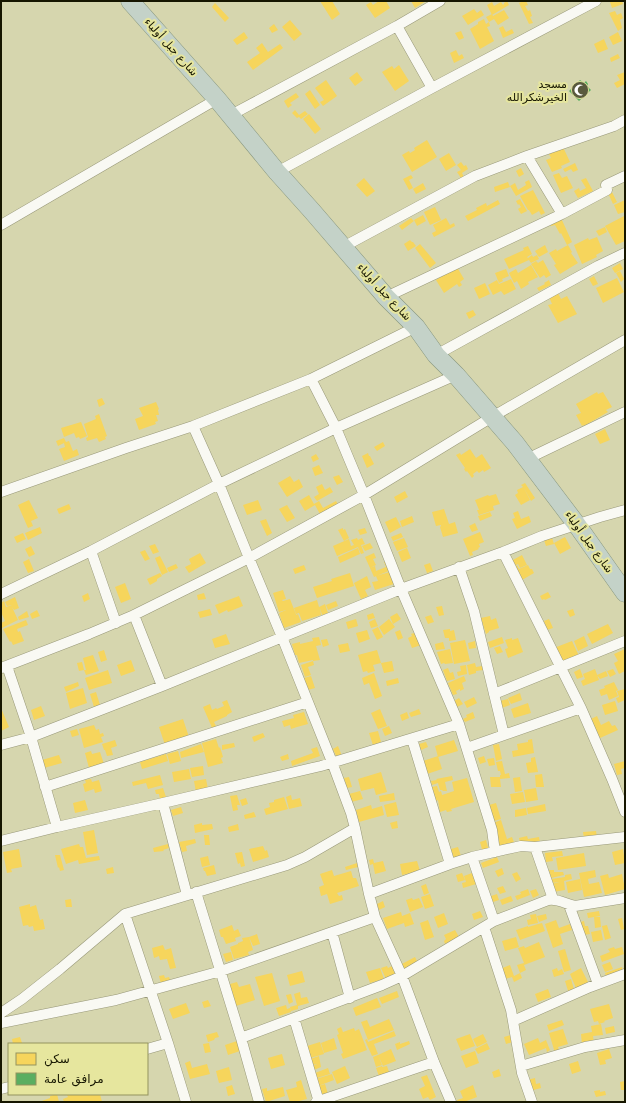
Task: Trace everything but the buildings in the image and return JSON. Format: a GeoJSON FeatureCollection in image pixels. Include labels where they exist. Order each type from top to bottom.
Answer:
{"type":"FeatureCollection","features":[{"type":"Feature","properties":{"kind":"highway","name":"شارع جبل أولياء"},"geometry":{"type":"LineString","coordinates":[[130,1],[217,99],[277,172],[386,297],[416,327],[436,355],[456,375],[492,416],[577,525],[625,593]]}},
{"type":"Feature","properties":{"kind":"street"},"geometry":{"type":"LineString","coordinates":[[230,115],[397,26],[440,1]]}},
{"type":"Feature","properties":{"kind":"street"},"geometry":{"type":"LineString","coordinates":[[277,172],[596,1]]}},
{"type":"Feature","properties":{"kind":"street"},"geometry":{"type":"LineString","coordinates":[[397,26],[432,88]]}},
{"type":"Feature","properties":{"kind":"street"},"geometry":{"type":"LineString","coordinates":[[1,226],[217,99]]}},
{"type":"Feature","properties":{"kind":"street"},"geometry":{"type":"LineString","coordinates":[[343,247],[475,176],[527,156],[614,126],[625,120]]}},
{"type":"Feature","properties":{"kind":"street"},"geometry":{"type":"LineString","coordinates":[[527,156],[562,214]]}},
{"type":"Feature","properties":{"kind":"street"},"geometry":{"type":"LineString","coordinates":[[386,297],[562,214],[607,190],[606,185],[625,176]]}},
{"type":"Feature","properties":{"kind":"street"},"geometry":{"type":"LineString","coordinates":[[436,355],[598,266],[625,253]]}},
{"type":"Feature","properties":{"kind":"street"},"geometry":{"type":"LineString","coordinates":[[1,492],[193,426],[311,378],[416,327]]}},
{"type":"Feature","properties":{"kind":"street"},"geometry":{"type":"LineString","coordinates":[[57,827],[31,737],[4,667],[134,615],[249,558],[364,495],[492,416],[625,340]]}},
{"type":"Feature","properties":{"kind":"street"},"geometry":{"type":"LineString","coordinates":[[1,594],[91,551],[220,484],[336,428],[456,375]]}},
{"type":"Feature","properties":{"kind":"street"},"geometry":{"type":"LineString","coordinates":[[311,378],[336,428],[459,724],[492,830],[495,852]]}},
{"type":"Feature","properties":{"kind":"street"},"geometry":{"type":"LineString","coordinates":[[527,459],[625,412]]}},
{"type":"Feature","properties":{"kind":"street"},"geometry":{"type":"LineString","coordinates":[[193,426],[220,484],[332,762],[351,813],[375,917],[402,976],[434,1062],[451,1102]]}},
{"type":"Feature","properties":{"kind":"street"},"geometry":{"type":"LineString","coordinates":[[1,745],[31,737],[459,567],[503,552],[542,536],[625,510]]}},
{"type":"Feature","properties":{"kind":"street"},"geometry":{"type":"LineString","coordinates":[[91,551],[116,623]]}},
{"type":"Feature","properties":{"kind":"street"},"geometry":{"type":"LineString","coordinates":[[503,552],[581,708],[625,812]]}},
{"type":"Feature","properties":{"kind":"street"},"geometry":{"type":"LineString","coordinates":[[459,567],[474,611],[504,735]]}},
{"type":"Feature","properties":{"kind":"street"},"geometry":{"type":"LineString","coordinates":[[134,615],[162,686]]}},
{"type":"Feature","properties":{"kind":"street"},"geometry":{"type":"LineString","coordinates":[[494,694],[625,641]]}},
{"type":"Feature","properties":{"kind":"street"},"geometry":{"type":"LineString","coordinates":[[45,787],[308,702]]}},
{"type":"Feature","properties":{"kind":"street"},"geometry":{"type":"LineString","coordinates":[[467,748],[581,708]]}},
{"type":"Feature","properties":{"kind":"street"},"geometry":{"type":"LineString","coordinates":[[1,841],[332,762],[459,724]]}},
{"type":"Feature","properties":{"kind":"street"},"geometry":{"type":"LineString","coordinates":[[412,738],[450,864]]}},
{"type":"Feature","properties":{"kind":"street"},"geometry":{"type":"LineString","coordinates":[[163,803],[192,893],[221,971],[259,1102]]}},
{"type":"Feature","properties":{"kind":"street"},"geometry":{"type":"LineString","coordinates":[[1,1013],[54,974],[125,914],[287,865],[355,828]]}},
{"type":"Feature","properties":{"kind":"street"},"geometry":{"type":"LineString","coordinates":[[369,894],[472,857],[521,846],[535,847],[625,837]]}},
{"type":"Feature","properties":{"kind":"street"},"geometry":{"type":"LineString","coordinates":[[535,847],[553,899]]}},
{"type":"Feature","properties":{"kind":"street"},"geometry":{"type":"LineString","coordinates":[[472,857],[494,921]]}},
{"type":"Feature","properties":{"kind":"street"},"geometry":{"type":"LineString","coordinates":[[241,1038],[350,998],[402,976],[494,921],[553,899],[578,905],[625,898]]}},
{"type":"Feature","properties":{"kind":"street"},"geometry":{"type":"LineString","coordinates":[[569,904],[598,984]]}},
{"type":"Feature","properties":{"kind":"street"},"geometry":{"type":"LineString","coordinates":[[125,914],[186,1102]]}},
{"type":"Feature","properties":{"kind":"street"},"geometry":{"type":"LineString","coordinates":[[1,1023],[116,1000],[221,971],[375,917]]}},
{"type":"Feature","properties":{"kind":"street"},"geometry":{"type":"LineString","coordinates":[[484,927],[510,1010],[521,1066],[532,1102]]}},
{"type":"Feature","properties":{"kind":"street"},"geometry":{"type":"LineString","coordinates":[[332,932],[350,998]]}},
{"type":"Feature","properties":{"kind":"street"},"geometry":{"type":"LineString","coordinates":[[513,1021],[598,984],[625,974]]}},
{"type":"Feature","properties":{"kind":"street"},"geometry":{"type":"LineString","coordinates":[[294,1018],[318,1102],[434,1062]]}},
{"type":"Feature","properties":{"kind":"street"},"geometry":{"type":"LineString","coordinates":[[521,1066],[585,1046],[625,1040]]}},
{"type":"Feature","properties":{"kind":"street"},"geometry":{"type":"LineString","coordinates":[[148,1049],[168,1043]]}},
{"type":"Feature","properties":{"kind":"place","name":"مسجد الخيرشكرالله"},"geometry":{"type":"Point","coordinates":[580,90]}}]}
